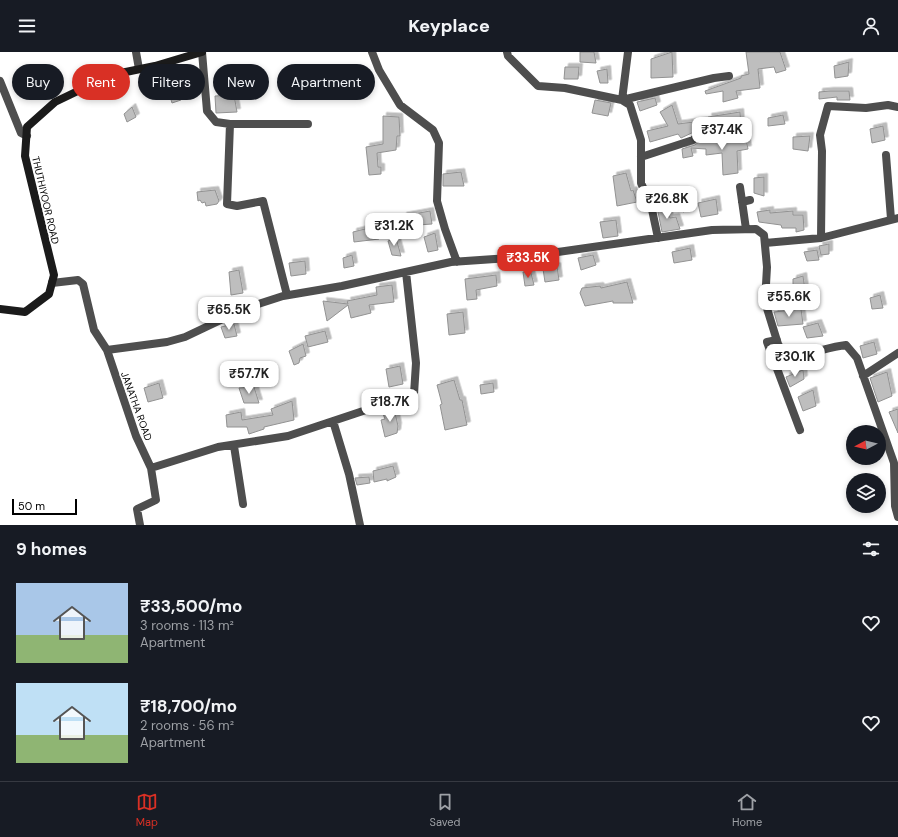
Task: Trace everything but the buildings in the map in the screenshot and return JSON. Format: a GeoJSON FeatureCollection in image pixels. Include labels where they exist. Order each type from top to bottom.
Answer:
{"type":"FeatureCollection","features":[{"type":"Feature","properties":{"kind":"main road","name":"THUTHIYOOR ROAD"},"geometry":{"type":"LineString","coordinates":[[158,64],[202,52]]}},
{"type":"Feature","properties":{"kind":"main road","name":"THUTHIYOOR ROAD"},"geometry":{"type":"LineString","coordinates":[[52,283],[54,274],[25,156],[27,127],[55,102],[111,75],[138,69]]}},
{"type":"Feature","properties":{"kind":"main road"},"geometry":{"type":"LineString","coordinates":[[0,309],[25,312],[49,294],[52,283]]}},
{"type":"Feature","properties":{"kind":"street"},"geometry":{"type":"LineString","coordinates":[[136,52],[138,64]]}},
{"type":"Feature","properties":{"kind":"street"},"geometry":{"type":"LineString","coordinates":[[202,52],[207,111],[216,122],[230,124],[308,124]]}},
{"type":"Feature","properties":{"kind":"street"},"geometry":{"type":"LineString","coordinates":[[372,52],[379,70],[400,105],[433,130],[439,143],[437,201],[457,262]]}},
{"type":"Feature","properties":{"kind":"street"},"geometry":{"type":"LineString","coordinates":[[507,52],[508,56],[538,86],[565,88],[622,100],[630,105],[641,140],[641,183],[651,205],[658,238]]}},
{"type":"Feature","properties":{"kind":"street"},"geometry":{"type":"LineString","coordinates":[[622,100],[628,52]]}},
{"type":"Feature","properties":{"kind":"street"},"geometry":{"type":"LineString","coordinates":[[622,100],[714,78],[729,76]]}},
{"type":"Feature","properties":{"kind":"street"},"geometry":{"type":"LineString","coordinates":[[0,81],[21,133],[27,136]]}},
{"type":"Feature","properties":{"kind":"street"},"geometry":{"type":"LineString","coordinates":[[821,238],[822,151],[820,135],[828,106],[866,108],[888,105],[898,107]]}},
{"type":"Feature","properties":{"kind":"street"},"geometry":{"type":"LineString","coordinates":[[230,124],[227,204],[237,206],[263,202],[287,295]]}},
{"type":"Feature","properties":{"kind":"street"},"geometry":{"type":"LineString","coordinates":[[641,157],[692,140],[697,136],[739,131]]}},
{"type":"Feature","properties":{"kind":"street"},"geometry":{"type":"LineString","coordinates":[[765,243],[821,238],[895,219],[886,156]]}},
{"type":"Feature","properties":{"kind":"street"},"geometry":{"type":"LineString","coordinates":[[740,187],[746,201],[746,229]]}},
{"type":"Feature","properties":{"kind":"street"},"geometry":{"type":"LineString","coordinates":[[107,350],[167,342],[185,337],[246,308],[287,295],[342,286],[457,262],[523,257],[712,230],[756,229],[764,235],[765,243],[767,267],[765,302],[777,340],[785,356],[846,345],[857,358],[894,463],[895,506],[898,517]]}},
{"type":"Feature","properties":{"kind":"street"},"geometry":{"type":"LineString","coordinates":[[151,468],[218,447],[234,446],[288,436],[414,394],[416,363],[406,272]]}},
{"type":"Feature","properties":{"kind":"street","name":"JANATHA ROAD"},"geometry":{"type":"LineString","coordinates":[[52,283],[78,280],[83,284],[94,330],[107,350],[136,436],[151,468],[156,500],[137,510],[140,525]]}},
{"type":"Feature","properties":{"kind":"street"},"geometry":{"type":"LineString","coordinates":[[777,340],[767,342],[800,430]]}},
{"type":"Feature","properties":{"kind":"street"},"geometry":{"type":"LineString","coordinates":[[863,376],[898,353]]}},
{"type":"Feature","properties":{"kind":"street"},"geometry":{"type":"LineString","coordinates":[[333,421],[349,474],[360,525]]}},
{"type":"Feature","properties":{"kind":"street"},"geometry":{"type":"LineString","coordinates":[[234,446],[243,504]]}}]}
